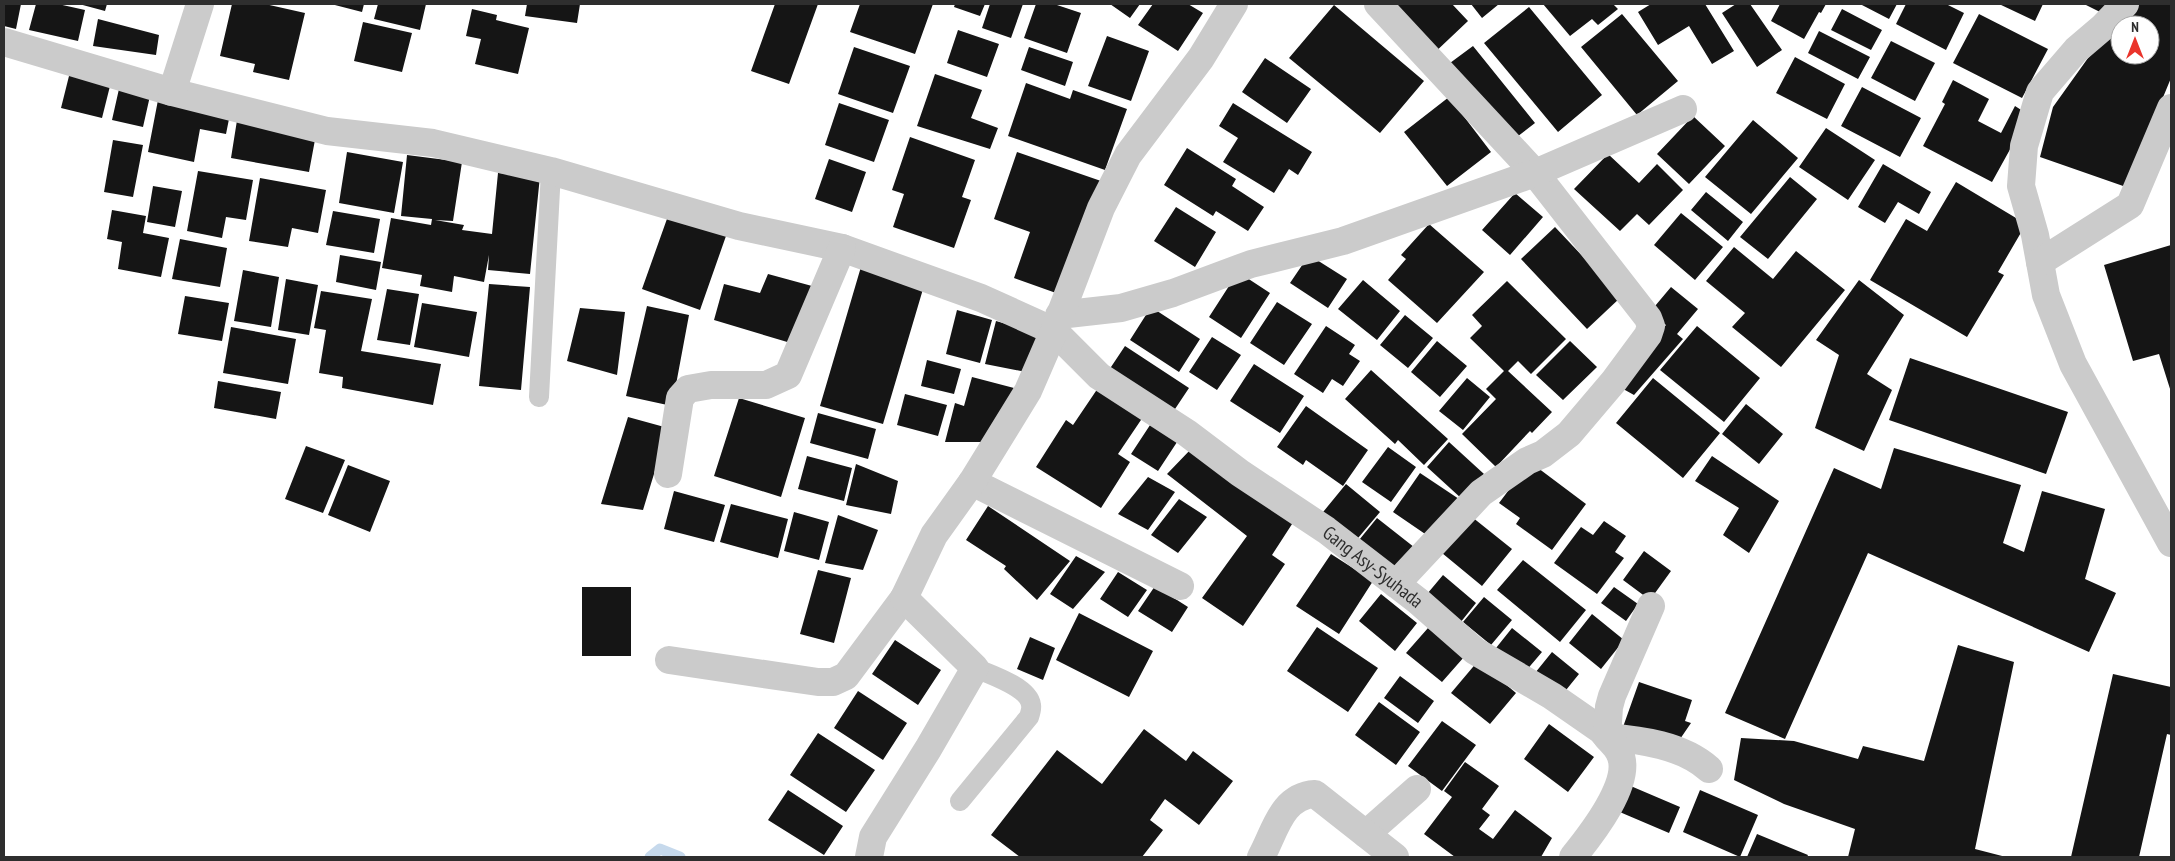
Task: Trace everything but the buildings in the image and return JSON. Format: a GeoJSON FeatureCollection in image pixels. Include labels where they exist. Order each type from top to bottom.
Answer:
{"type":"FeatureCollection","features":[{"type":"Feature","properties":{"kind":"street"},"geometry":{"type":"LineString","coordinates":[[172,92],[200,4]]}},
{"type":"Feature","properties":{"kind":"street"},"geometry":{"type":"LineString","coordinates":[[1378,4],[1535,173],[1648,318],[1650,329],[1614,381],[1569,434],[1543,454],[1527,461],[1481,493],[1396,584]]}},
{"type":"Feature","properties":{"kind":"street"},"geometry":{"type":"LineString","coordinates":[[2125,4],[2103,27],[2076,50],[2040,92],[2024,146],[2022,186],[2035,235],[2046,295],[2073,364],[2171,543]]}},
{"type":"Feature","properties":{"kind":"street"},"geometry":{"type":"LineString","coordinates":[[670,660],[818,682],[833,682],[846,676],[904,598],[934,535],[972,482],[1028,391],[1101,208],[1128,156],[1197,64],[1228,6]]}},
{"type":"Feature","properties":{"kind":"street"},"geometry":{"type":"LineString","coordinates":[[4,42],[172,92],[327,131],[433,143],[551,171],[739,226],[842,248],[1056,323],[1121,308],[1251,264],[1343,240],[1535,173],[1683,109]]}},
{"type":"Feature","properties":{"kind":"street"},"geometry":{"type":"LineString","coordinates":[[2040,262],[2130,205],[2171,108]]}},
{"type":"Feature","properties":{"kind":"street"},"geometry":{"type":"LineString","coordinates":[[668,474],[680,398],[688,389],[711,384],[766,385],[788,375],[842,248]]}},
{"type":"Feature","properties":{"kind":"street","name":"Gang Asy-Syuhada"},"geometry":{"type":"LineString","coordinates":[[1056,323],[1099,376],[1138,403],[1187,432],[1240,473],[1326,530],[1396,584],[1475,651],[1552,696],[1601,730],[1620,753],[1622,771],[1620,784],[1596,828],[1573,857]]}},
{"type":"Feature","properties":{"kind":"street"},"geometry":{"type":"LineString","coordinates":[[972,482],[1180,586]]}},
{"type":"Feature","properties":{"kind":"street"},"geometry":{"type":"LineString","coordinates":[[869,857],[873,837],[928,749],[975,668],[904,598]]}},
{"type":"Feature","properties":{"kind":"street"},"geometry":{"type":"LineString","coordinates":[[1650,606],[1612,696],[1609,707],[1607,737],[1644,740],[1697,759],[1709,769]]}},
{"type":"Feature","properties":{"kind":"street"},"geometry":{"type":"LineString","coordinates":[[1366,834],[1417,788]]}},
{"type":"Feature","properties":{"kind":"street"},"geometry":{"type":"LineString","coordinates":[[1261,857],[1284,809],[1294,800],[1304,795],[1315,794],[1395,857]]}},
{"type":"Feature","properties":{"kind":"lane"},"geometry":{"type":"LineString","coordinates":[[539,397],[551,171]]}},
{"type":"Feature","properties":{"kind":"lane"},"geometry":{"type":"LineString","coordinates":[[960,801],[1029,717],[1031,705],[1026,694],[1003,680],[975,668]]}},
{"type":"Feature","properties":{"kind":"waterway"},"geometry":{"type":"LineString","coordinates":[[650,857],[660,849],[680,857]]}}]}
